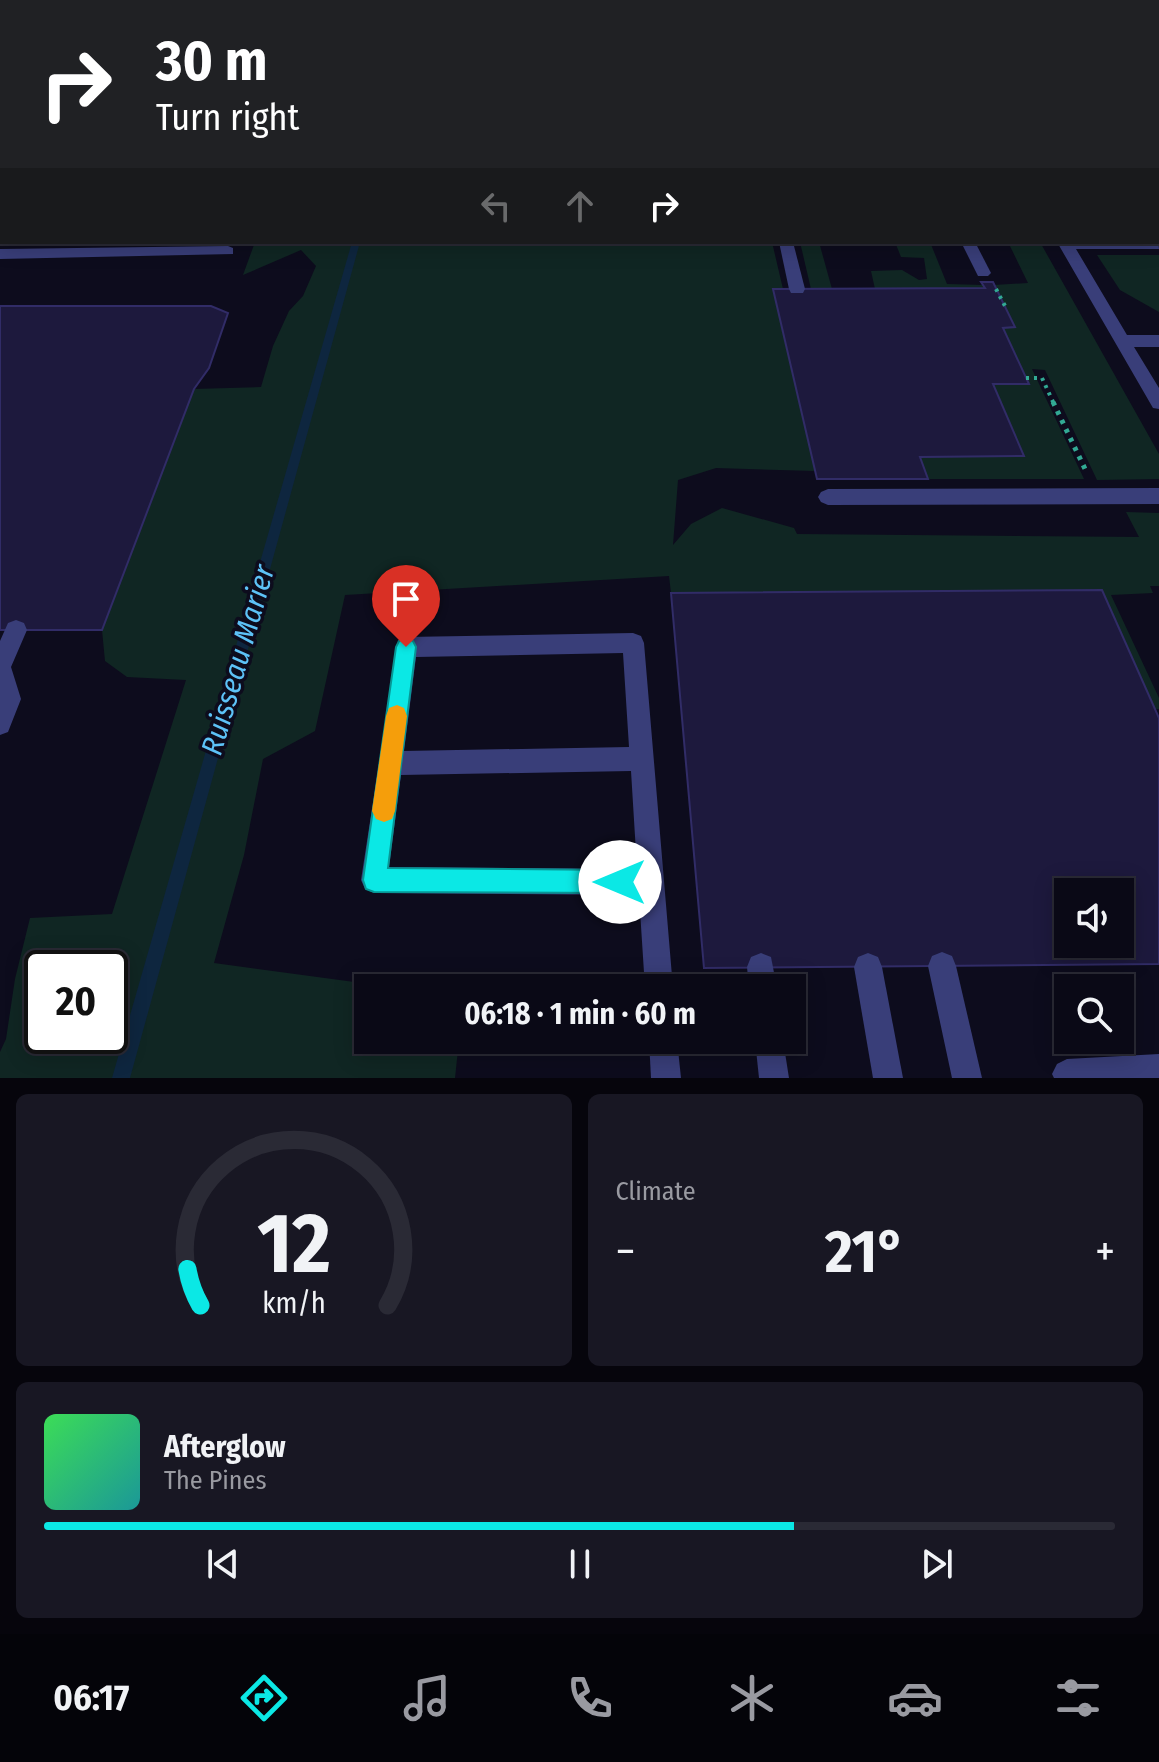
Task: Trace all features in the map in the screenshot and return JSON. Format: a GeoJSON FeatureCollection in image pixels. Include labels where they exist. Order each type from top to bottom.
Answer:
{"type":"FeatureCollection","features":[{"type":"Feature","properties":{"kind":"street"},"geometry":{"type":"LineString","coordinates":[[786,244],[797,289]]}},
{"type":"Feature","properties":{"kind":"street"},"geometry":{"type":"LineString","coordinates":[[969,244],[989,279]]}},
{"type":"Feature","properties":{"kind":"street"},"geometry":{"type":"LineString","coordinates":[[1065,244],[1159,403]]}},
{"type":"Feature","properties":{"kind":"street"},"geometry":{"type":"LineString","coordinates":[[0,254],[228,251]]}},
{"type":"Feature","properties":{"kind":"street"},"geometry":{"type":"LineString","coordinates":[[1122,341],[1159,341]]}},
{"type":"Feature","properties":{"kind":"street"},"geometry":{"type":"LineString","coordinates":[[828,497],[1159,496]]}},
{"type":"Feature","properties":{"kind":"street"},"geometry":{"type":"LineString","coordinates":[[0,724],[10,699],[0,667],[16,630]]}},
{"type":"Feature","properties":{"kind":"street"},"geometry":{"type":"LineString","coordinates":[[651,882],[374,880],[406,647],[633,643],[658,974]]}},
{"type":"Feature","properties":{"kind":"street"},"geometry":{"type":"LineString","coordinates":[[390,763],[642,759]]}},
{"type":"Feature","properties":{"kind":"street"},"geometry":{"type":"LineString","coordinates":[[942,966],[967,1078]]}},
{"type":"Feature","properties":{"kind":"street"},"geometry":{"type":"LineString","coordinates":[[868,967],[888,1078]]}},
{"type":"Feature","properties":{"kind":"street"},"geometry":{"type":"LineString","coordinates":[[664,1054],[666,1078]]}},
{"type":"Feature","properties":{"kind":"street"},"geometry":{"type":"LineString","coordinates":[[771,1054],[774,1078]]}},
{"type":"Feature","properties":{"kind":"street"},"geometry":{"type":"LineString","coordinates":[[1069,1078],[1067,1074],[1159,1069]]}},
{"type":"Feature","properties":{"kind":"path"},"geometry":{"type":"LineString","coordinates":[[989,279],[1005,306]]}},
{"type":"Feature","properties":{"kind":"path"},"geometry":{"type":"LineString","coordinates":[[1026,378],[1042,378],[1099,497]]}},
{"type":"Feature","properties":{"kind":"green space"},"geometry":{"type":"Polygon","coordinates":[[[254,244],[772,244],[783,289],[773,290],[815,471],[716,468],[678,480],[673,545],[691,524],[722,508],[794,528],[797,534],[1139,537],[1126,512],[1159,513],[1159,586],[1150,586],[1153,593],[1111,595],[1159,698],[1159,709],[1155,709],[1101,590],[671,593],[669,576],[345,595],[315,731],[263,759],[244,855],[214,963],[354,982],[354,1054],[458,1054],[455,1078],[0,1078],[0,1052],[6,1039],[15,979],[30,918],[112,914],[186,680],[127,677],[105,661],[102,630],[194,389],[261,387],[273,346],[289,311],[303,296],[316,266],[301,250],[243,275],[254,244]]]}},
{"type":"Feature","properties":{"kind":"green space"},"geometry":{"type":"Polygon","coordinates":[[[800,244],[820,244],[832,289],[811,289],[800,244]]]}},
{"type":"Feature","properties":{"kind":"green space"},"geometry":{"type":"Polygon","coordinates":[[[896,244],[931,244],[947,284],[983,285],[985,288],[875,289],[871,271],[902,270],[919,280],[927,279],[924,258],[901,257],[896,244]]]}},
{"type":"Feature","properties":{"kind":"green space"},"geometry":{"type":"Polygon","coordinates":[[[1009,244],[1041,244],[1159,454],[1159,479],[1097,480],[1045,370],[1032,369],[1084,479],[928,479],[920,457],[993,384],[1029,383],[1003,328],[1014,327],[994,285],[1028,283],[1009,244]]]}},
{"type":"Feature","properties":{"kind":"green space"},"geometry":{"type":"Polygon","coordinates":[[[1097,255],[1159,255],[1159,312],[1120,290],[1097,255]]]}},
{"type":"Feature","properties":{"kind":"building"},"geometry":{"type":"Polygon","coordinates":[[[981,282],[993,282],[1015,327],[1003,328],[1029,384],[993,384],[1024,456],[920,457],[928,479],[817,479],[773,289],[985,288],[981,282]]]}},
{"type":"Feature","properties":{"kind":"building"},"geometry":{"type":"Polygon","coordinates":[[[0,306],[211,306],[228,313],[209,368],[194,389],[102,630],[0,630],[0,306]]]}},
{"type":"Feature","properties":{"kind":"building"},"geometry":{"type":"Polygon","coordinates":[[[1102,590],[1159,718],[1159,964],[704,968],[671,593],[1102,590]]]}},
{"type":"Feature","properties":{"kind":"waterway","name":"Ruisseau Marier"},"geometry":{"type":"LineString","coordinates":[[121,1078],[355,244]]}},
{"type":"Feature","properties":{"kind":"slow traffic"},"geometry":{"type":"LineString","coordinates":[[384,811],[397,716]]}},
{"type":"Feature","properties":{"kind":"route"},"geometry":{"type":"LineString","coordinates":[[406,647],[374,880],[620,882]]}}]}
